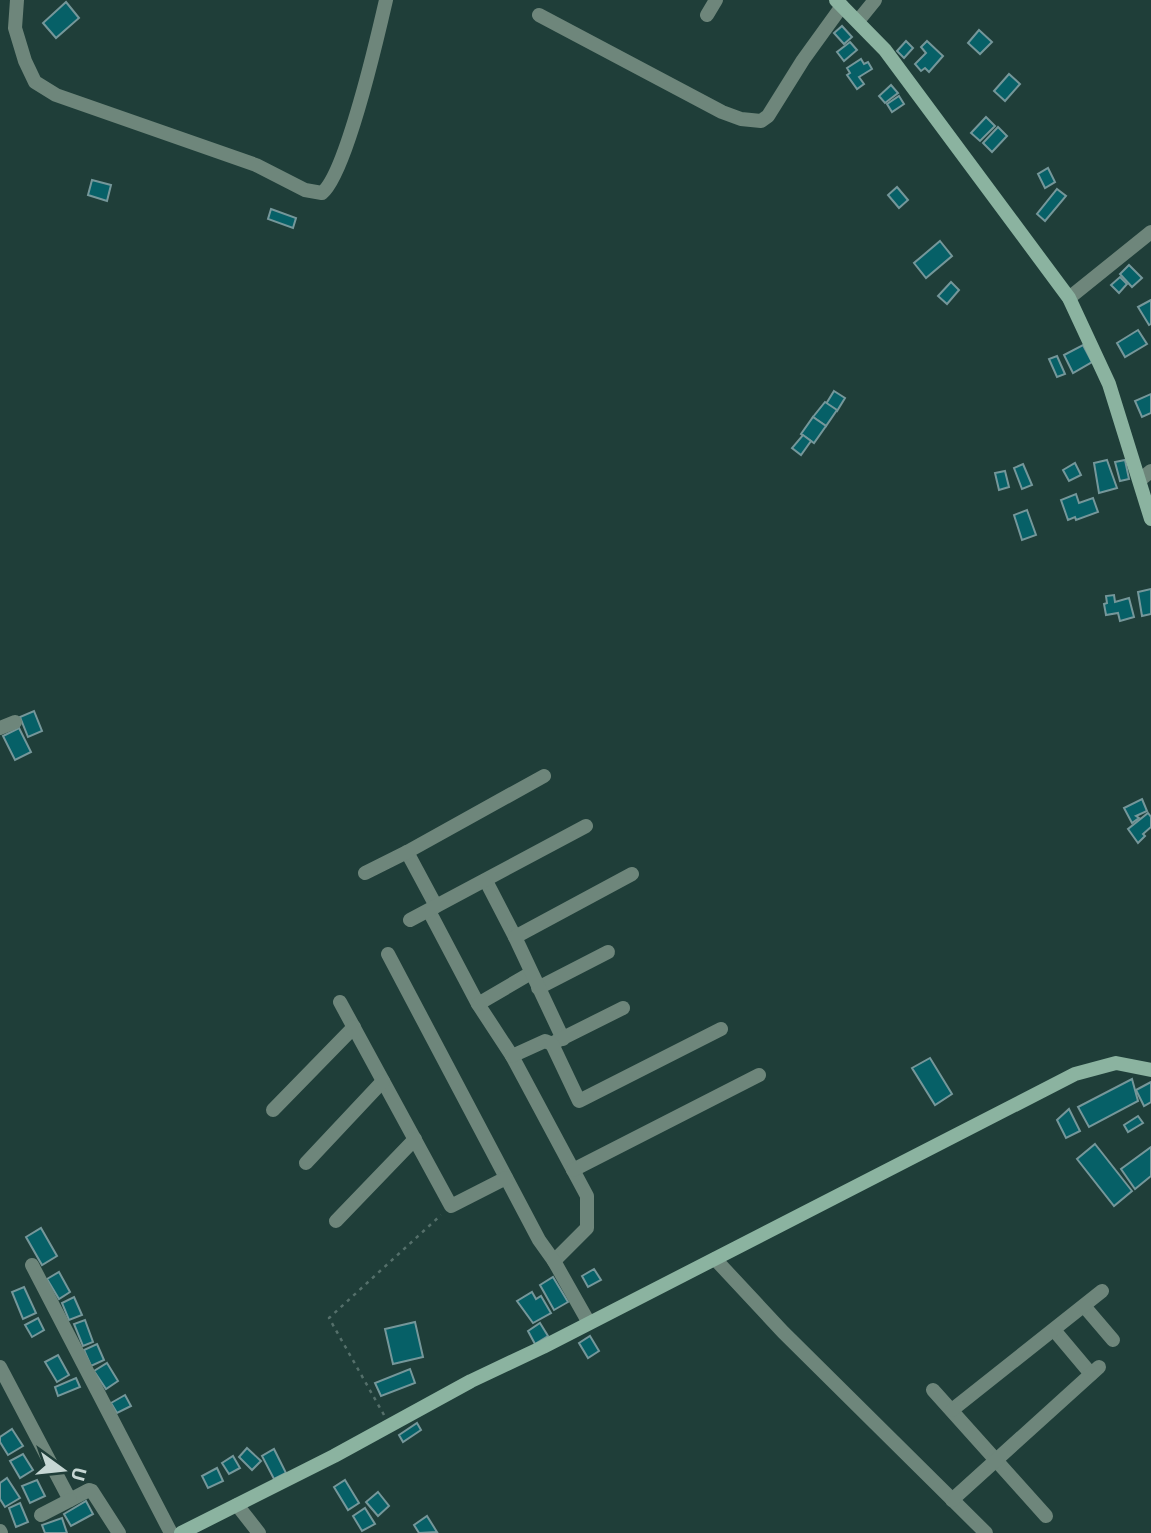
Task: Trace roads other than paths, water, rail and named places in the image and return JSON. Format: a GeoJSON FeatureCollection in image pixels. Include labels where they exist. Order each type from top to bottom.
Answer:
{"type":"FeatureCollection","features":[{"type":"Feature","properties":{"kind":"street"},"geometry":{"type":"LineString","coordinates":[[17,0],[15,28],[35,82],[56,95],[256,165],[304,190],[322,194],[328,189],[335,175],[345,146],[369,73],[386,0]]}},
{"type":"Feature","properties":{"kind":"street"},"geometry":{"type":"LineString","coordinates":[[706,15],[716,0]]}},
{"type":"Feature","properties":{"kind":"street"},"geometry":{"type":"LineString","coordinates":[[858,20],[875,0]]}},
{"type":"Feature","properties":{"kind":"street"},"geometry":{"type":"LineString","coordinates":[[539,15],[722,112],[741,119],[761,121],[773,110],[839,3],[885,50],[1069,298],[1109,384],[1145,476],[1151,519]]}},
{"type":"Feature","properties":{"kind":"street"},"geometry":{"type":"LineString","coordinates":[[1069,298],[1151,232]]}},
{"type":"Feature","properties":{"kind":"street"},"geometry":{"type":"LineString","coordinates":[[0,728],[15,722]]}},
{"type":"Feature","properties":{"kind":"street"},"geometry":{"type":"LineString","coordinates":[[365,873],[544,776]]}},
{"type":"Feature","properties":{"kind":"street"},"geometry":{"type":"LineString","coordinates":[[410,920],[586,826]]}},
{"type":"Feature","properties":{"kind":"street"},"geometry":{"type":"LineString","coordinates":[[407,852],[478,1004],[512,1056],[587,1196],[587,1228],[554,1261]]}},
{"type":"Feature","properties":{"kind":"street"},"geometry":{"type":"LineString","coordinates":[[514,937],[632,874]]}},
{"type":"Feature","properties":{"kind":"street"},"geometry":{"type":"LineString","coordinates":[[486,881],[538,988],[579,1101],[722,1028]]}},
{"type":"Feature","properties":{"kind":"street"},"geometry":{"type":"LineString","coordinates":[[538,988],[608,952]]}},
{"type":"Feature","properties":{"kind":"street"},"geometry":{"type":"LineString","coordinates":[[388,954],[539,1240],[589,1323]]}},
{"type":"Feature","properties":{"kind":"street"},"geometry":{"type":"LineString","coordinates":[[478,1004],[531,973]]}},
{"type":"Feature","properties":{"kind":"street"},"geometry":{"type":"LineString","coordinates":[[340,1002],[451,1206],[506,1178]]}},
{"type":"Feature","properties":{"kind":"street"},"geometry":{"type":"LineString","coordinates":[[512,1056],[545,1041],[557,1041],[623,1008]]}},
{"type":"Feature","properties":{"kind":"street"},"geometry":{"type":"LineString","coordinates":[[272,1111],[354,1027]]}},
{"type":"Feature","properties":{"kind":"street"},"geometry":{"type":"LineString","coordinates":[[181,1533],[471,1381],[1075,1074],[1116,1063],[1151,1070]]}},
{"type":"Feature","properties":{"kind":"street"},"geometry":{"type":"LineString","coordinates":[[573,1170],[760,1075]]}},
{"type":"Feature","properties":{"kind":"street"},"geometry":{"type":"LineString","coordinates":[[306,1163],[383,1081]]}},
{"type":"Feature","properties":{"kind":"street"},"geometry":{"type":"LineString","coordinates":[[336,1221],[415,1139]]}},
{"type":"Feature","properties":{"kind":"street"},"geometry":{"type":"LineString","coordinates":[[715,1259],[783,1332],[986,1533]]}},
{"type":"Feature","properties":{"kind":"street"},"geometry":{"type":"LineString","coordinates":[[32,1265],[171,1533]]}},
{"type":"Feature","properties":{"kind":"street"},"geometry":{"type":"LineString","coordinates":[[951,1410],[1102,1291]]}},
{"type":"Feature","properties":{"kind":"street"},"geometry":{"type":"LineString","coordinates":[[1084,1306],[1113,1340]]}},
{"type":"Feature","properties":{"kind":"street"},"geometry":{"type":"LineString","coordinates":[[952,1500],[1095,1370],[1054,1330]]}},
{"type":"Feature","properties":{"kind":"street"},"geometry":{"type":"LineString","coordinates":[[0,1367],[69,1500]]}},
{"type":"Feature","properties":{"kind":"street"},"geometry":{"type":"LineString","coordinates":[[933,1390],[1046,1516]]}},
{"type":"Feature","properties":{"kind":"street"},"geometry":{"type":"LineString","coordinates":[[41,1515],[89,1490],[119,1533]]}},
{"type":"Feature","properties":{"kind":"street"},"geometry":{"type":"LineString","coordinates":[[237,1505],[260,1533]]}}]}
